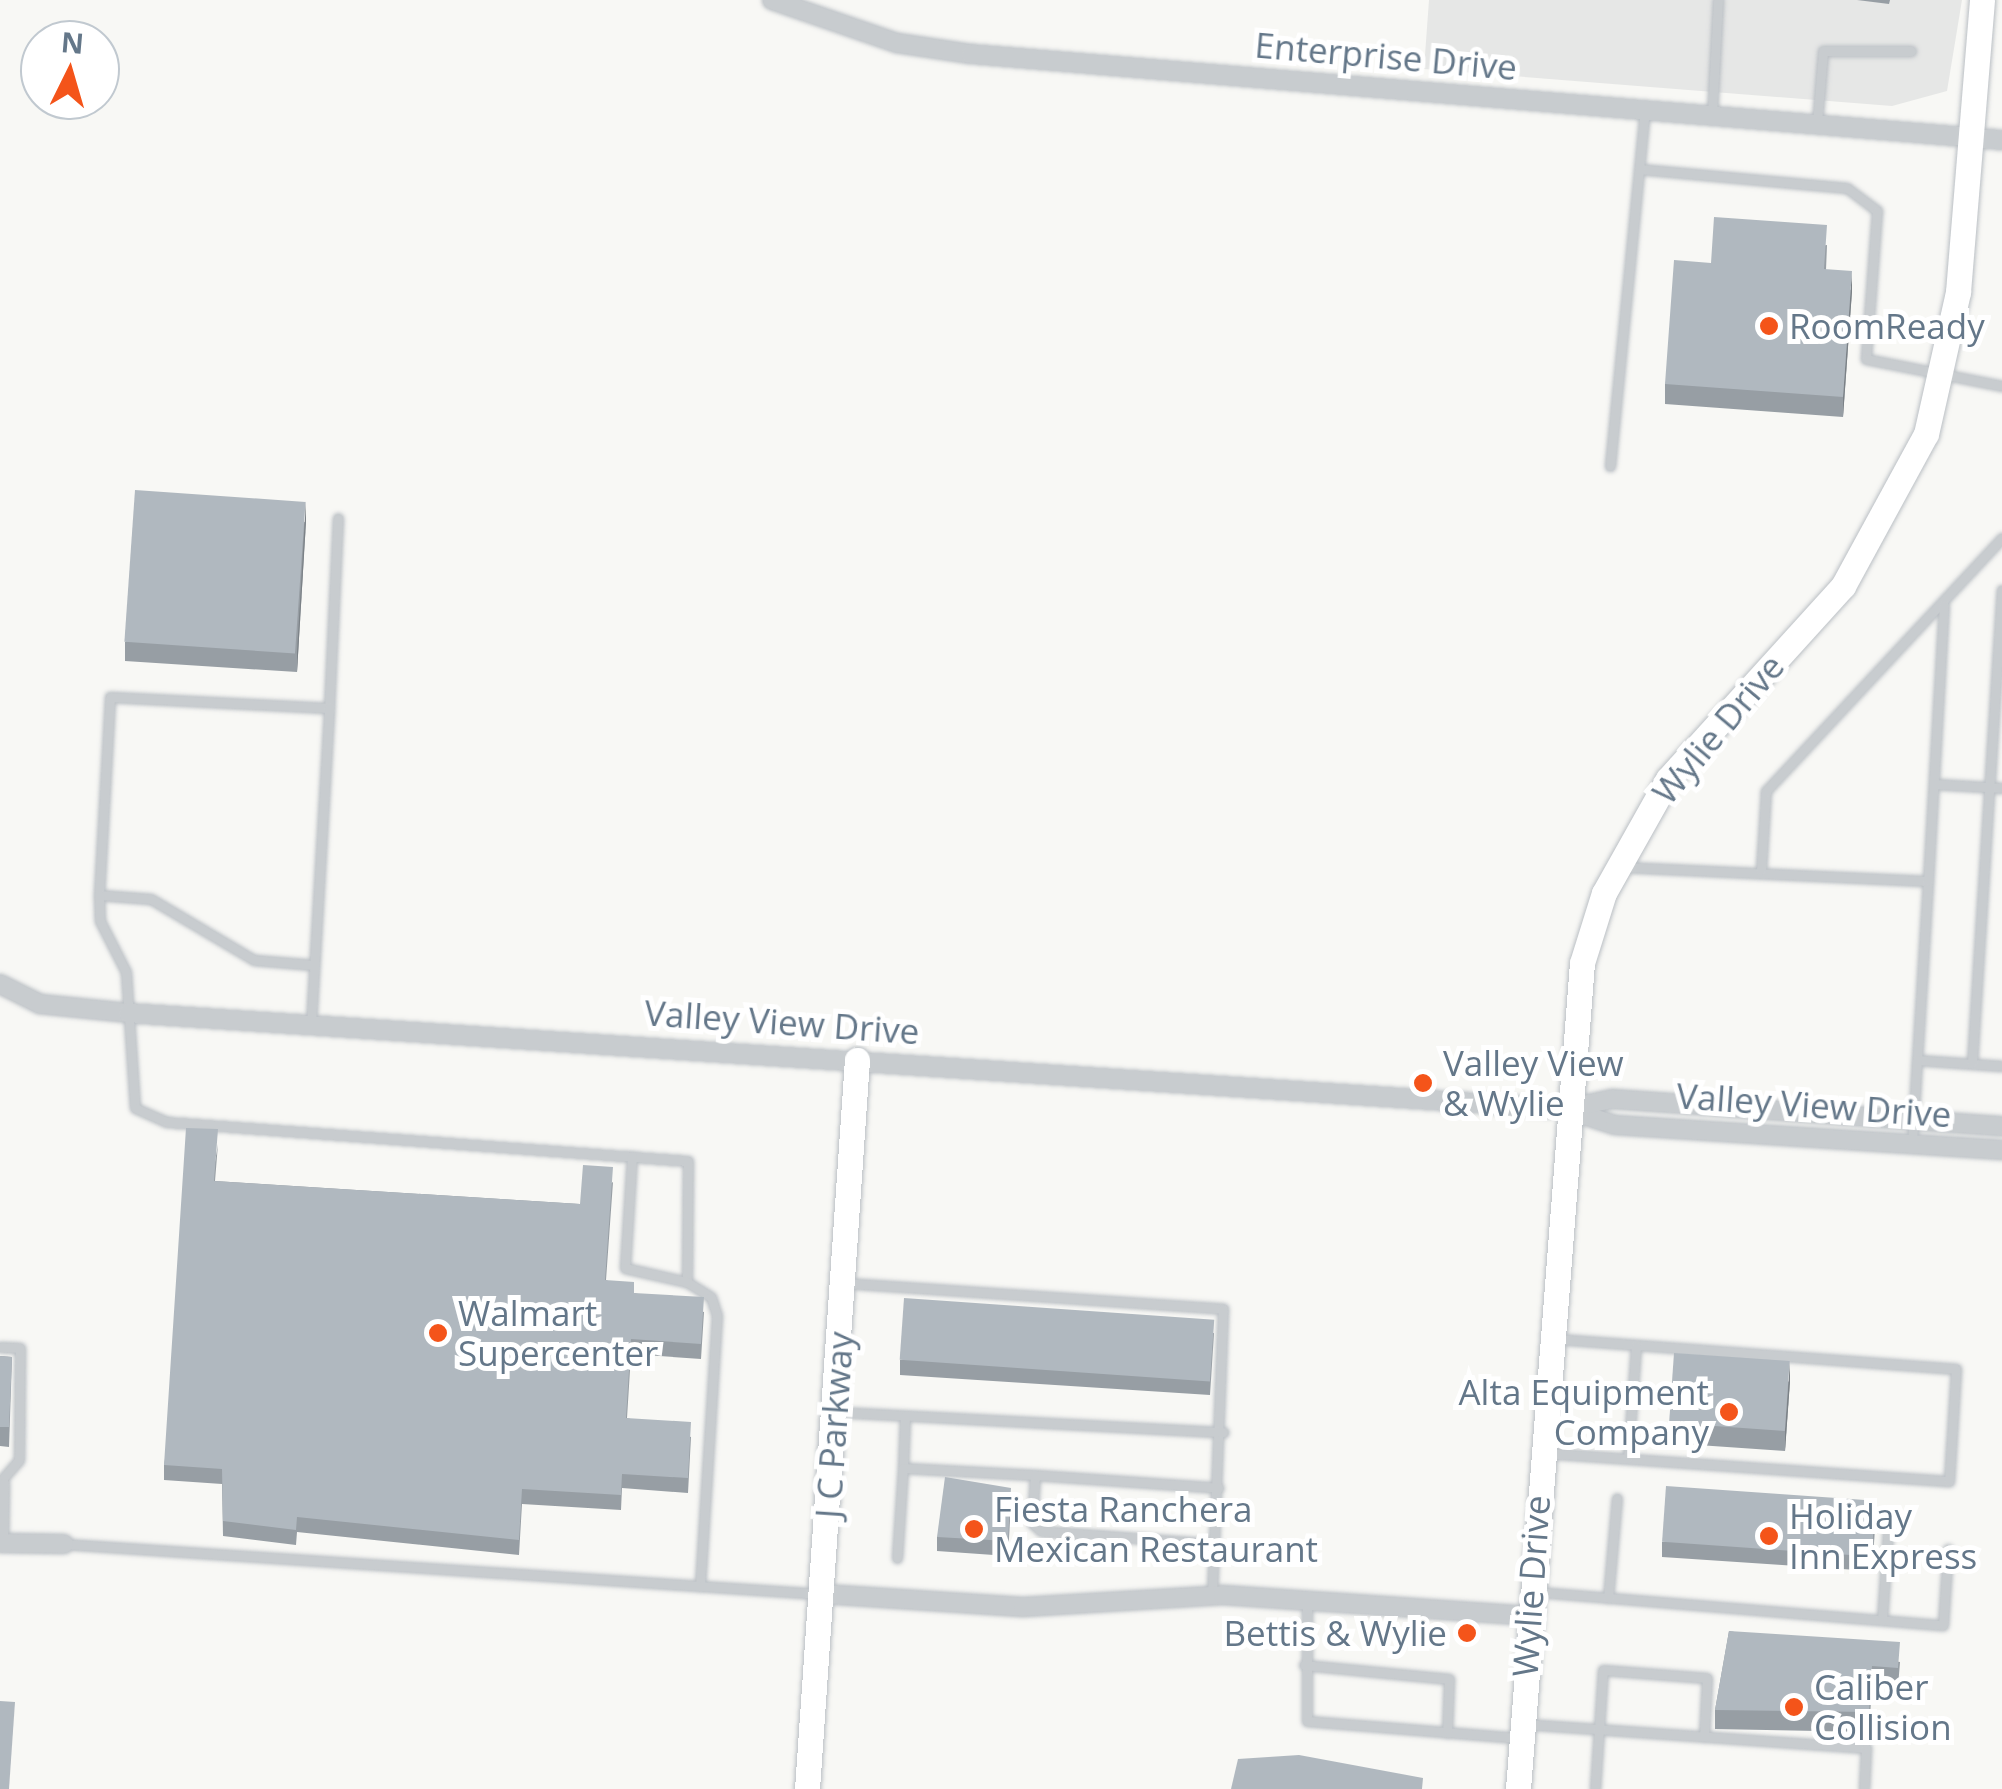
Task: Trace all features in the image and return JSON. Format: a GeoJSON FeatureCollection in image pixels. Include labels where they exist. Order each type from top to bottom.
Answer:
{"type":"FeatureCollection","features":[{"type":"Feature","properties":{"kind":"main road","name":"Wylie Drive"},"geometry":{"type":"LineString","coordinates":[[1518,1789],[1564,1109],[1582,964],[1618,866],[1687,754],[1870,548],[1943,379],[1982,0]]}},
{"type":"Feature","properties":{"kind":"main road","name":"J C Parkway"},"geometry":{"type":"LineString","coordinates":[[807,1789],[857,1060]]}},
{"type":"Feature","properties":{"kind":"street","name":"Enterprise Drive"},"geometry":{"type":"LineString","coordinates":[[772,0],[896,43],[970,54],[2002,140]]}},
{"type":"Feature","properties":{"kind":"street","name":"Valley View Drive"},"geometry":{"type":"LineString","coordinates":[[0,984],[40,1004],[128,1014],[1564,1109],[1615,1125],[2002,1150]]}},
{"type":"Feature","properties":{"kind":"street","name":"Valley View Drive"},"geometry":{"type":"LineString","coordinates":[[1564,1109],[1612,1099],[2002,1126]]}},
{"type":"Feature","properties":{"kind":"street"},"geometry":{"type":"LineString","coordinates":[[2,1543],[64,1544]]}},
{"type":"Feature","properties":{"kind":"street"},"geometry":{"type":"LineString","coordinates":[[823,1594],[1023,1607],[1212,1595],[1307,1601],[1530,1604]]}},
{"type":"Feature","properties":{"kind":"lane"},"geometry":{"type":"LineString","coordinates":[[1712,115],[1718,0]]}},
{"type":"Feature","properties":{"kind":"lane"},"geometry":{"type":"LineString","coordinates":[[1817,124],[1827,48],[1911,51]]}},
{"type":"Feature","properties":{"kind":"lane"},"geometry":{"type":"LineString","coordinates":[[1610,466],[1646,110]]}},
{"type":"Feature","properties":{"kind":"lane"},"geometry":{"type":"LineString","coordinates":[[1640,169],[1847,188],[1876,211],[1866,360],[1943,379],[2002,386]]}},
{"type":"Feature","properties":{"kind":"lane"},"geometry":{"type":"LineString","coordinates":[[312,1024],[338,518]]}},
{"type":"Feature","properties":{"kind":"lane"},"geometry":{"type":"LineString","coordinates":[[1762,870],[1766,791],[2002,538]]}},
{"type":"Feature","properties":{"kind":"lane"},"geometry":{"type":"LineString","coordinates":[[1972,1063],[2002,590]]}},
{"type":"Feature","properties":{"kind":"lane"},"geometry":{"type":"LineString","coordinates":[[1912,1144],[1944,603]]}},
{"type":"Feature","properties":{"kind":"lane"},"geometry":{"type":"LineString","coordinates":[[329,708],[110,698],[100,921],[126,972],[128,1090],[148,1117],[632,1156],[692,1168],[687,1282]]}},
{"type":"Feature","properties":{"kind":"lane"},"geometry":{"type":"LineString","coordinates":[[1934,784],[2002,788]]}},
{"type":"Feature","properties":{"kind":"lane"},"geometry":{"type":"LineString","coordinates":[[1618,866],[1928,881]]}},
{"type":"Feature","properties":{"kind":"lane"},"geometry":{"type":"LineString","coordinates":[[100,895],[150,899],[254,960],[314,965]]}},
{"type":"Feature","properties":{"kind":"lane"},"geometry":{"type":"LineString","coordinates":[[1917,1060],[2002,1066]]}},
{"type":"Feature","properties":{"kind":"lane"},"geometry":{"type":"LineString","coordinates":[[632,1156],[624,1268],[687,1282],[711,1297],[718,1316],[700,1586]]}},
{"type":"Feature","properties":{"kind":"lane"},"geometry":{"type":"LineString","coordinates":[[843,1283],[1223,1309],[1222,1432],[1212,1595]]}},
{"type":"Feature","properties":{"kind":"lane"},"geometry":{"type":"LineString","coordinates":[[1539,1453],[1948,1480],[1951,1443],[1956,1369],[1547,1338]]}},
{"type":"Feature","properties":{"kind":"lane"},"geometry":{"type":"LineString","coordinates":[[1628,1458],[1636,1346]]}},
{"type":"Feature","properties":{"kind":"lane"},"geometry":{"type":"LineString","coordinates":[[0,1347],[20,1348],[19,1460],[2,1483],[2,1543]]}},
{"type":"Feature","properties":{"kind":"lane"},"geometry":{"type":"LineString","coordinates":[[834,1412],[1222,1432]]}},
{"type":"Feature","properties":{"kind":"lane"},"geometry":{"type":"LineString","coordinates":[[897,1558],[905,1416]]}},
{"type":"Feature","properties":{"kind":"lane"},"geometry":{"type":"LineString","coordinates":[[903,1468],[1219,1488]]}},
{"type":"Feature","properties":{"kind":"lane"},"geometry":{"type":"LineString","coordinates":[[1035,1475],[1032,1523],[1041,1531],[1216,1544]]}},
{"type":"Feature","properties":{"kind":"lane"},"geometry":{"type":"LineString","coordinates":[[1608,1598],[1617,1498]]}},
{"type":"Feature","properties":{"kind":"lane"},"geometry":{"type":"LineString","coordinates":[[1882,1620],[1890,1518]]}},
{"type":"Feature","properties":{"kind":"lane"},"geometry":{"type":"LineString","coordinates":[[64,1544],[823,1594]]}},
{"type":"Feature","properties":{"kind":"lane"},"geometry":{"type":"LineString","coordinates":[[1530,1604],[1608,1598],[1943,1625],[1948,1549]]}},
{"type":"Feature","properties":{"kind":"lane"},"geometry":{"type":"LineString","coordinates":[[1307,1601],[1304,1665],[1308,1721],[1446,1732],[1599,1730],[1866,1748],[1864,1789]]}},
{"type":"Feature","properties":{"kind":"lane"},"geometry":{"type":"LineString","coordinates":[[1304,1665],[1448,1680],[1446,1732]]}},
{"type":"Feature","properties":{"kind":"lane"},"geometry":{"type":"LineString","coordinates":[[1595,1789],[1603,1670],[1707,1678],[1704,1736]]}},
{"type":"Feature","properties":{"kind":"shaded area"},"geometry":{"type":"Polygon","coordinates":[[[1429,0],[1962,0],[1947,91],[1892,106],[1424,69],[1429,0]]]}},
{"type":"Feature","properties":{"kind":"building"},"geometry":{"type":"Polygon","coordinates":[[[1714,217],[1827,225],[1824,269],[1852,271],[1843,397],[1665,384],[1674,260],[1711,263],[1714,217]]]}},
{"type":"Feature","properties":{"kind":"building"},"geometry":{"type":"Polygon","coordinates":[[[135,490],[306,502],[295,654],[124,642],[135,490]]]}},
{"type":"Feature","properties":{"kind":"building","name":"Walmart Supercenter"},"geometry":{"type":"Polygon","coordinates":[[[186,1128],[218,1129],[214,1181],[580,1204],[583,1165],[613,1167],[605,1280],[634,1282],[634,1293],[704,1297],[701,1344],[631,1339],[626,1418],[691,1422],[688,1478],[622,1474],[621,1495],[522,1489],[519,1540],[297,1517],[296,1530],[223,1521],[222,1469],[164,1465],[186,1128]]]}},
{"type":"Feature","properties":{"kind":"building"},"geometry":{"type":"Polygon","coordinates":[[[904,1298],[1214,1320],[1210,1382],[900,1360],[904,1298]]]}},
{"type":"Feature","properties":{"kind":"building","name":"Alta Equipment Company"},"geometry":{"type":"Polygon","coordinates":[[[1674,1353],[1790,1361],[1785,1431],[1669,1423],[1674,1353]]]}},
{"type":"Feature","properties":{"kind":"building"},"geometry":{"type":"Polygon","coordinates":[[[0,1356],[12,1357],[9,1427],[0,1427],[0,1356]]]}},
{"type":"Feature","properties":{"kind":"building","name":"Fiesta Ranchera Mexican Restaurant"},"geometry":{"type":"Polygon","coordinates":[[[945,1477],[1011,1488],[1008,1541],[937,1537],[945,1477]]]}},
{"type":"Feature","properties":{"kind":"building","name":"Holiday Inn Express"},"geometry":{"type":"Polygon","coordinates":[[[1666,1486],[1875,1501],[1872,1557],[1662,1542],[1666,1486]]]}},
{"type":"Feature","properties":{"kind":"building","name":"Caliber Collision"},"geometry":{"type":"Polygon","coordinates":[[[1729,1631],[1900,1642],[1898,1668],[1872,1666],[1869,1712],[1715,1710],[1729,1631]]]}},
{"type":"Feature","properties":{"kind":"building"},"geometry":{"type":"Polygon","coordinates":[[[0,1701],[15,1702],[9,1789],[0,1789],[0,1701]]]}},
{"type":"Feature","properties":{"kind":"building"},"geometry":{"type":"Polygon","coordinates":[[[1299,1755],[1423,1778],[1422,1789],[1231,1789],[1238,1759],[1299,1755]]]}},
{"type":"Feature","properties":{"kind":"place","name":"RoomReady"},"geometry":{"type":"Point","coordinates":[1769,326]}},
{"type":"Feature","properties":{"kind":"place","name":"Valley View & Wylie"},"geometry":{"type":"Point","coordinates":[1423,1083]}},
{"type":"Feature","properties":{"kind":"place","name":"Walmart Supercenter"},"geometry":{"type":"Point","coordinates":[438,1333]}},
{"type":"Feature","properties":{"kind":"place","name":"Alta Equipment Company"},"geometry":{"type":"Point","coordinates":[1729,1412]}},
{"type":"Feature","properties":{"kind":"place","name":"Fiesta Ranchera Mexican Restaurant"},"geometry":{"type":"Point","coordinates":[974,1529]}},
{"type":"Feature","properties":{"kind":"place","name":"Holiday Inn Express"},"geometry":{"type":"Point","coordinates":[1769,1536]}},
{"type":"Feature","properties":{"kind":"place","name":"Bettis & Wylie"},"geometry":{"type":"Point","coordinates":[1467,1633]}},
{"type":"Feature","properties":{"kind":"place","name":"Caliber Collision"},"geometry":{"type":"Point","coordinates":[1794,1707]}}]}
